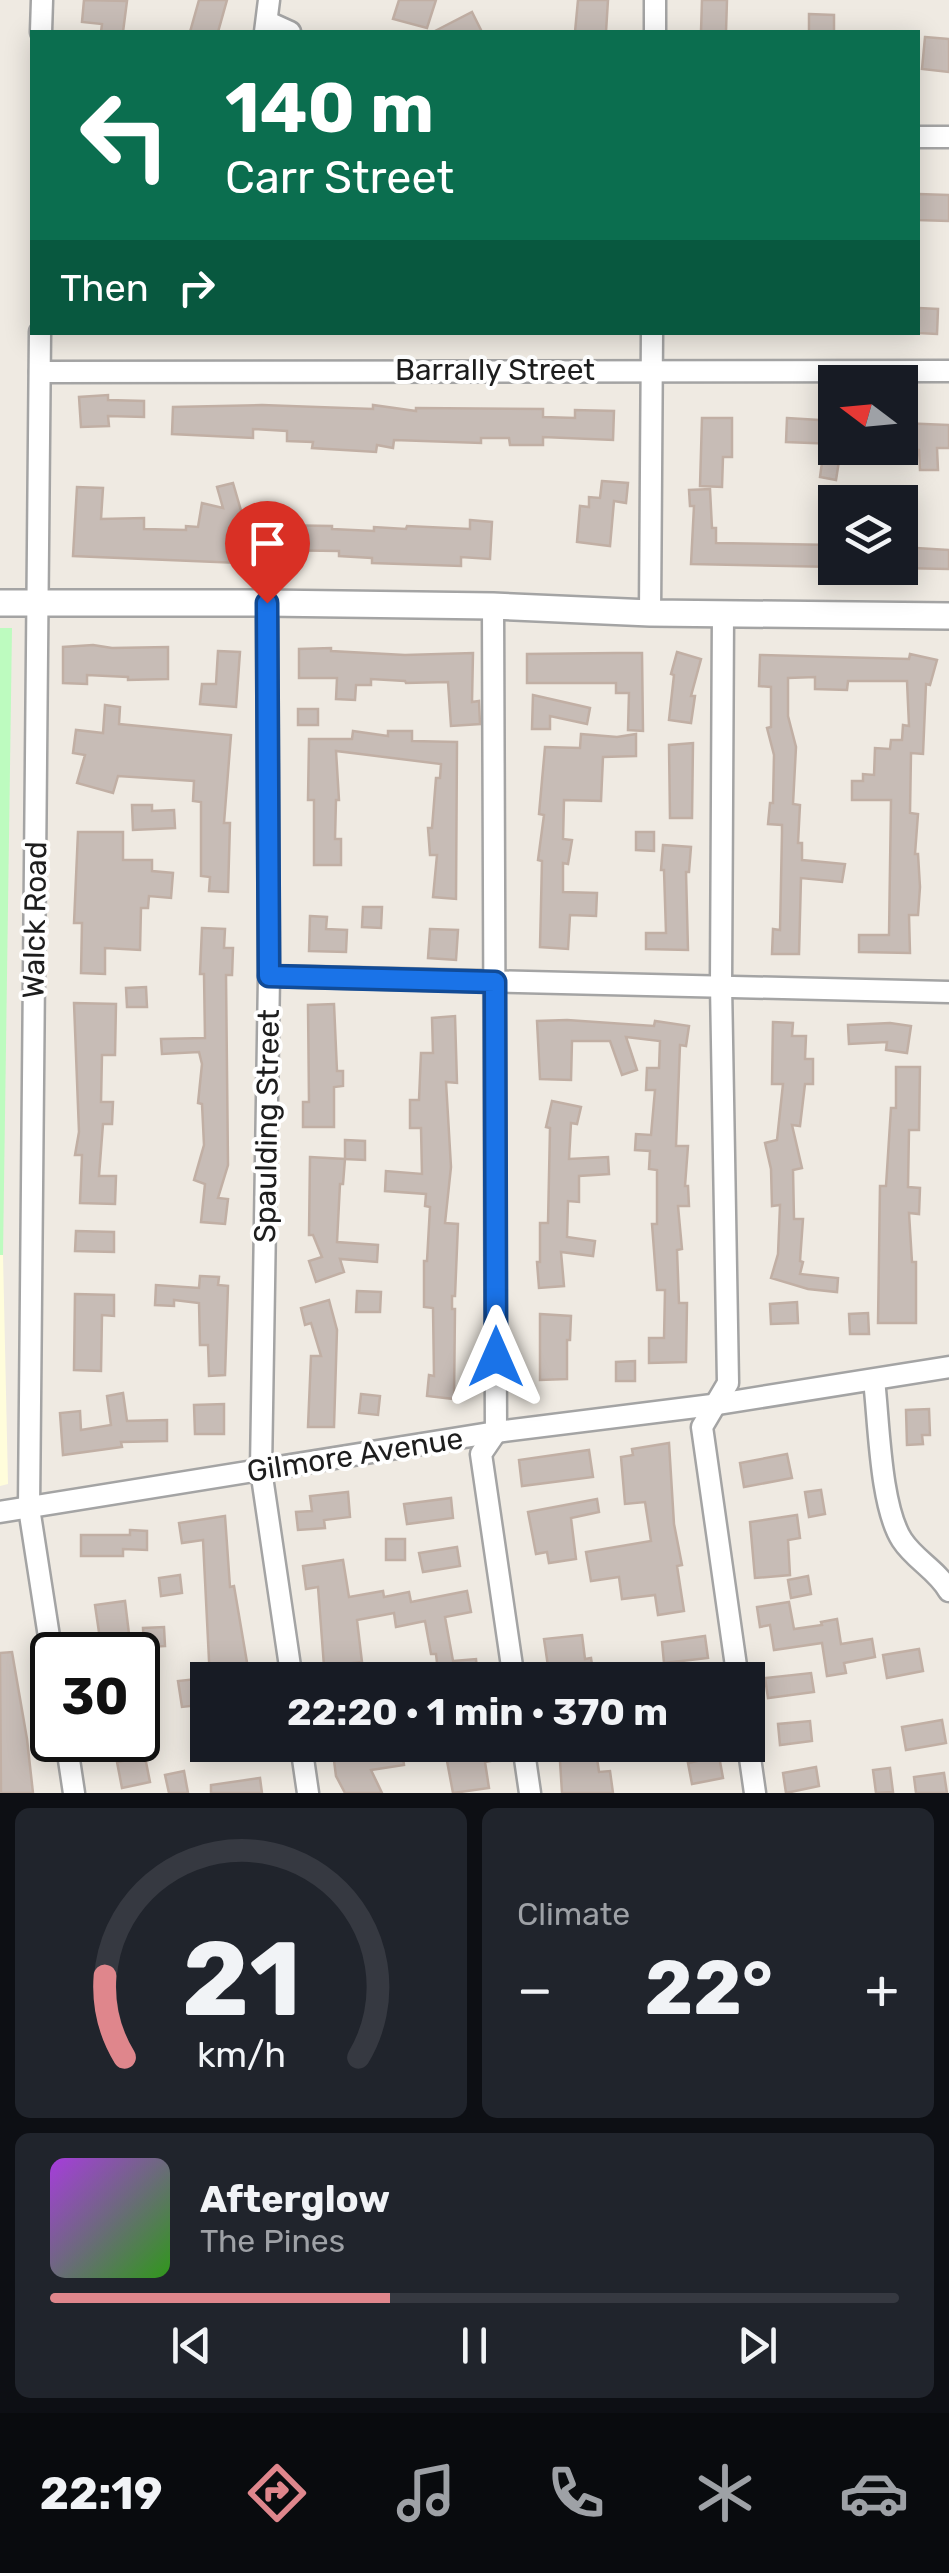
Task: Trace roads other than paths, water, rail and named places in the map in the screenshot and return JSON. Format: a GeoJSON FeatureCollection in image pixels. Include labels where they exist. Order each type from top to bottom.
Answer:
{"type":"FeatureCollection","features":[{"type":"Feature","properties":{"kind":"street"},"geometry":{"type":"LineString","coordinates":[[41,30],[42,0]]}},
{"type":"Feature","properties":{"kind":"street"},"geometry":{"type":"LineString","coordinates":[[266,27],[270,0]]}},
{"type":"Feature","properties":{"kind":"street"},"geometry":{"type":"LineString","coordinates":[[654,30],[655,0]]}},
{"type":"Feature","properties":{"kind":"street"},"geometry":{"type":"LineString","coordinates":[[920,137],[949,136]]}},
{"type":"Feature","properties":{"kind":"street","name":"Walck Road"},"geometry":{"type":"LineString","coordinates":[[40,335],[29,1508],[48,1632]]}},
{"type":"Feature","properties":{"kind":"street"},"geometry":{"type":"LineString","coordinates":[[650,613],[652,335]]}},
{"type":"Feature","properties":{"kind":"street","name":"Barrally Street"},"geometry":{"type":"LineString","coordinates":[[40,372],[949,371]]}},
{"type":"Feature","properties":{"kind":"street"},"geometry":{"type":"LineString","coordinates":[[0,603],[493,606],[650,613],[949,616]]}},
{"type":"Feature","properties":{"kind":"street","name":"Spaulding Street"},"geometry":{"type":"LineString","coordinates":[[267,603],[269,976],[261,1470],[289,1662]]}},
{"type":"Feature","properties":{"kind":"street"},"geometry":{"type":"LineString","coordinates":[[493,606],[496,1432],[481,1454],[511,1662]]}},
{"type":"Feature","properties":{"kind":"street"},"geometry":{"type":"LineString","coordinates":[[723,613],[721,985],[728,1383],[702,1426],[735,1662]]}},
{"type":"Feature","properties":{"kind":"street"},"geometry":{"type":"LineString","coordinates":[[269,976],[949,992]]}},
{"type":"Feature","properties":{"kind":"street","name":"Gilmore Avenue"},"geometry":{"type":"LineString","coordinates":[[0,1512],[496,1432],[712,1405],[949,1367]]}},
{"type":"Feature","properties":{"kind":"street"},"geometry":{"type":"LineString","coordinates":[[874,1380],[890,1517],[903,1543],[942,1578],[949,1591]]}},
{"type":"Feature","properties":{"kind":"street"},"geometry":{"type":"LineString","coordinates":[[69,1762],[74,1793]]}},
{"type":"Feature","properties":{"kind":"street"},"geometry":{"type":"LineString","coordinates":[[303,1762],[308,1793]]}},
{"type":"Feature","properties":{"kind":"street"},"geometry":{"type":"LineString","coordinates":[[525,1762],[530,1793]]}},
{"type":"Feature","properties":{"kind":"street"},"geometry":{"type":"LineString","coordinates":[[751,1762],[755,1793]]}}]}
